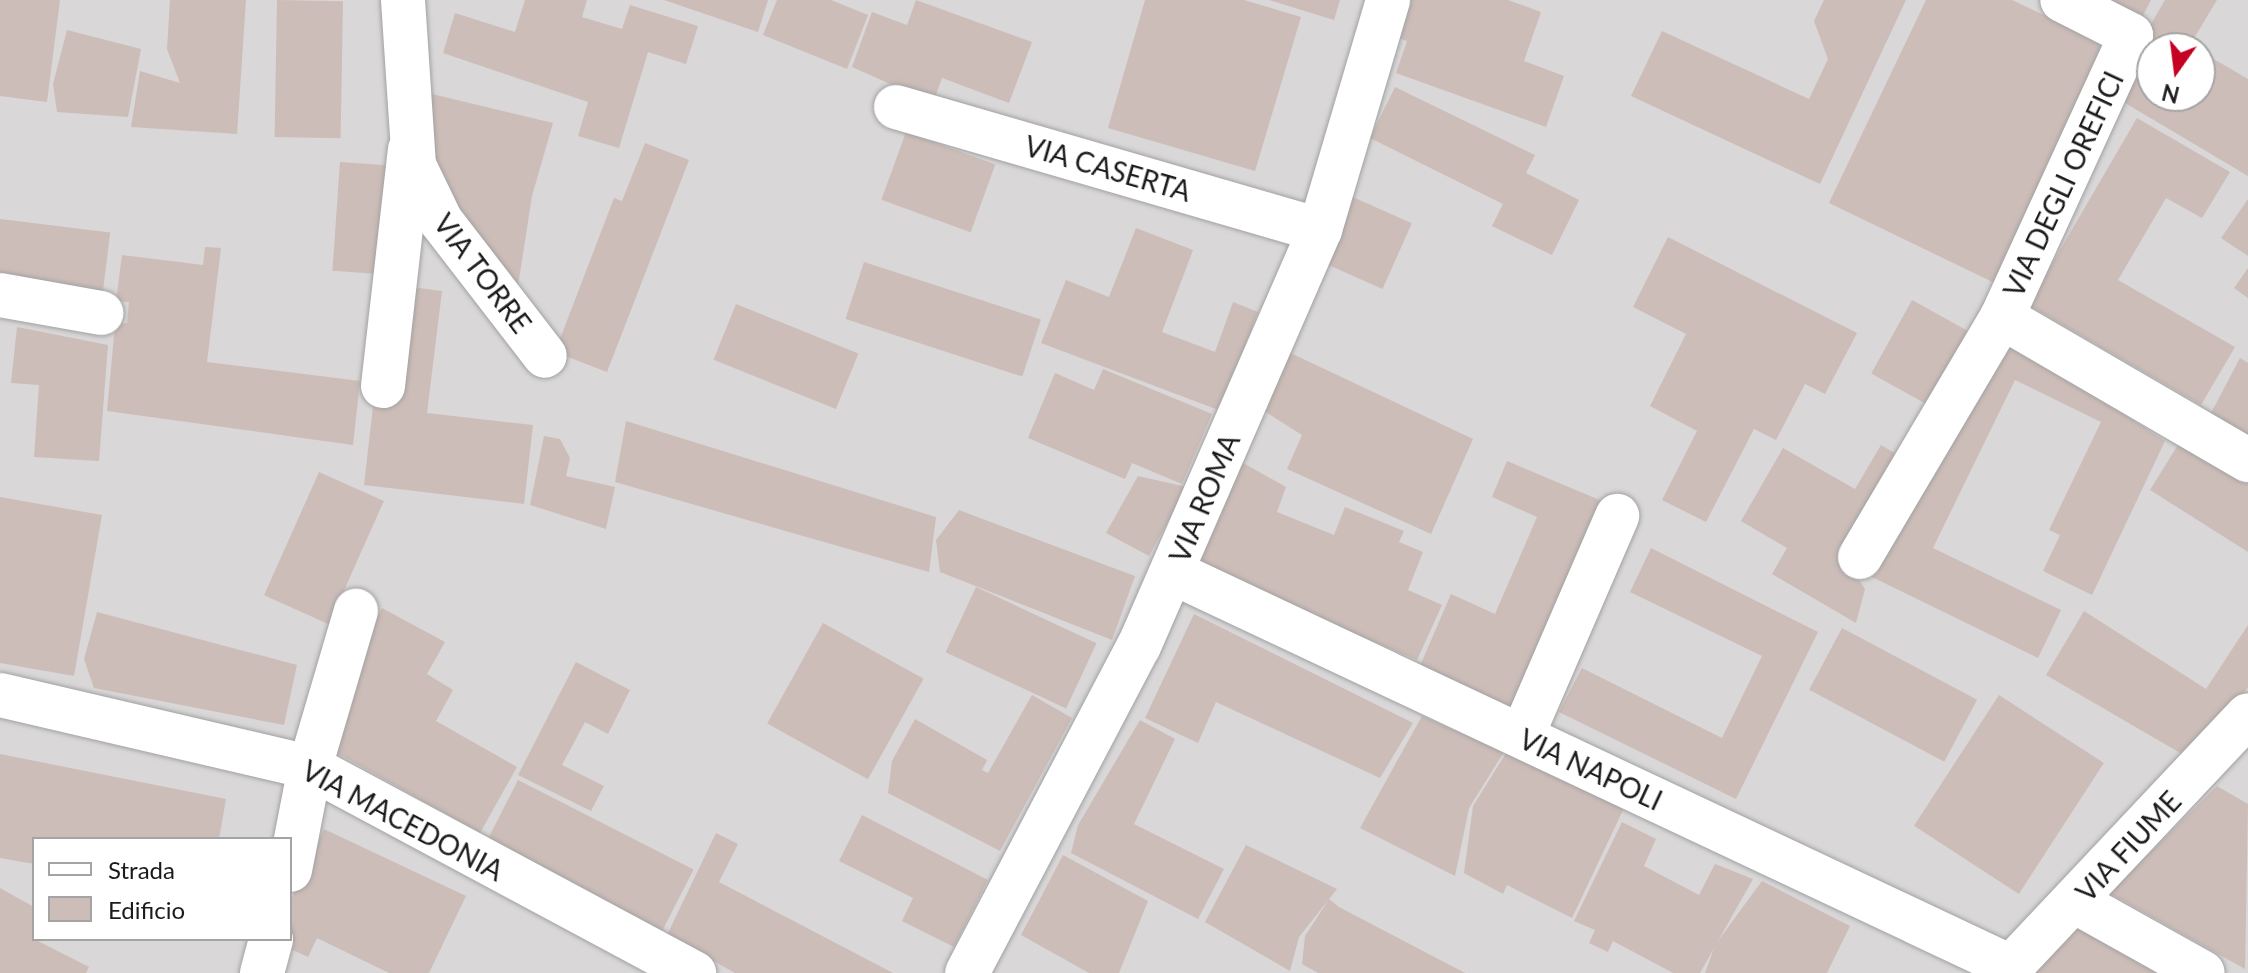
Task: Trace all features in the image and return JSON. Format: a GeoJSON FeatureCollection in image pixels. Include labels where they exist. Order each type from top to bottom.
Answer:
{"type":"FeatureCollection","features":[{"type":"Feature","properties":{"kind":"street","name":"VIA TORRE"},"geometry":{"type":"LineString","coordinates":[[383,386],[411,143],[403,0]]}},
{"type":"Feature","properties":{"kind":"street","name":"VIA ROMA"},"geometry":{"type":"LineString","coordinates":[[967,973],[1172,572],[1320,230],[1388,0]]}},
{"type":"Feature","properties":{"kind":"street","name":"VIA DEGLI OREFICI"},"geometry":{"type":"LineString","coordinates":[[1860,557],[2002,317],[2131,35],[2062,0]]}},
{"type":"Feature","properties":{"kind":"street","name":"VIA CASERTA"},"geometry":{"type":"LineString","coordinates":[[896,107],[1320,230]]}},
{"type":"Feature","properties":{"kind":"street","name":"VIA TORRE"},"geometry":{"type":"LineString","coordinates":[[411,143],[441,221],[545,356]]}},
{"type":"Feature","properties":{"kind":"street"},"geometry":{"type":"LineString","coordinates":[[0,295],[101,313]]}},
{"type":"Feature","properties":{"kind":"street","name":"VIA DEGLI OREFICI"},"geometry":{"type":"LineString","coordinates":[[2002,317],[2248,460]]}},
{"type":"Feature","properties":{"kind":"street"},"geometry":{"type":"LineString","coordinates":[[1522,736],[1617,516]]}},
{"type":"Feature","properties":{"kind":"street","name":"VIA NAPOLI"},"geometry":{"type":"LineString","coordinates":[[1172,572],[2008,970]]}},
{"type":"Feature","properties":{"kind":"street"},"geometry":{"type":"LineString","coordinates":[[292,860],[310,767],[356,611]]}},
{"type":"Feature","properties":{"kind":"street","name":"VIA MACEDONIA"},"geometry":{"type":"LineString","coordinates":[[0,695],[310,767],[694,973]]}},
{"type":"Feature","properties":{"kind":"street","name":"VIA FIUME"},"geometry":{"type":"LineString","coordinates":[[2008,970],[2076,902],[2248,715]]}},
{"type":"Feature","properties":{"kind":"street"},"geometry":{"type":"LineString","coordinates":[[2076,902],[2203,973]]}},
{"type":"Feature","properties":{"kind":"street"},"geometry":{"type":"LineString","coordinates":[[262,973],[270,941]]}},
{"type":"Feature","properties":{"kind":"shaded area"},"geometry":{"type":"Polygon","coordinates":[[[0,0],[2248,0],[2248,973],[0,973],[0,0]]]}},
{"type":"Feature","properties":{"kind":"building"},"geometry":{"type":"Polygon","coordinates":[[[0,0],[60,0],[47,102],[0,96],[0,0]]]}},
{"type":"Feature","properties":{"kind":"building"},"geometry":{"type":"Polygon","coordinates":[[[170,0],[246,0],[237,134],[131,127],[140,71],[180,83],[167,49],[170,0]]]}},
{"type":"Feature","properties":{"kind":"building"},"geometry":{"type":"Polygon","coordinates":[[[277,0],[343,1],[341,138],[275,137],[277,0]]]}},
{"type":"Feature","properties":{"kind":"building"},"geometry":{"type":"Polygon","coordinates":[[[525,0],[587,0],[582,17],[622,29],[630,5],[698,26],[686,64],[648,52],[619,148],[578,136],[588,102],[443,53],[455,13],[515,32],[525,0]]]}},
{"type":"Feature","properties":{"kind":"building"},"geometry":{"type":"Polygon","coordinates":[[[664,0],[768,0],[758,32],[664,0]]]}},
{"type":"Feature","properties":{"kind":"building"},"geometry":{"type":"Polygon","coordinates":[[[777,0],[831,0],[868,15],[847,69],[763,35],[777,0]]]}},
{"type":"Feature","properties":{"kind":"building"},"geometry":{"type":"Polygon","coordinates":[[[916,0],[1032,42],[1009,103],[942,78],[933,103],[852,67],[872,12],[907,25],[916,0]]]}},
{"type":"Feature","properties":{"kind":"building"},"geometry":{"type":"Polygon","coordinates":[[[1145,0],[1244,0],[1301,17],[1255,171],[1108,128],[1145,0]]]}},
{"type":"Feature","properties":{"kind":"building"},"geometry":{"type":"Polygon","coordinates":[[[1269,0],[1340,0],[1334,20],[1269,0]]]}},
{"type":"Feature","properties":{"kind":"building"},"geometry":{"type":"Polygon","coordinates":[[[1402,0],[1508,0],[1541,12],[1524,61],[1564,76],[1546,127],[1396,73],[1407,41],[1390,35],[1402,0]]]}},
{"type":"Feature","properties":{"kind":"building"},"geometry":{"type":"Polygon","coordinates":[[[1824,0],[1906,0],[1820,184],[1631,96],[1662,31],[1809,99],[1828,59],[1814,21],[1824,0]]]}},
{"type":"Feature","properties":{"kind":"building"},"geometry":{"type":"Polygon","coordinates":[[[1926,0],[2012,0],[2116,50],[2003,287],[1829,203],[1926,0]]]}},
{"type":"Feature","properties":{"kind":"building"},"geometry":{"type":"Polygon","coordinates":[[[2079,0],[2151,0],[2136,29],[2079,0]]]}},
{"type":"Feature","properties":{"kind":"building"},"geometry":{"type":"Polygon","coordinates":[[[2165,0],[2217,0],[2198,32],[2146,32],[2165,0]]]}},
{"type":"Feature","properties":{"kind":"building"},"geometry":{"type":"Polygon","coordinates":[[[67,30],[141,49],[128,117],[57,112],[53,84],[67,30]]]}},
{"type":"Feature","properties":{"kind":"building"},"geometry":{"type":"Polygon","coordinates":[[[2136,50],[2136,109],[2110,94],[2136,50]]]}},
{"type":"Feature","properties":{"kind":"building"},"geometry":{"type":"Polygon","coordinates":[[[2216,60],[2248,79],[2248,176],[2140,112],[2216,112],[2216,60]]]}},
{"type":"Feature","properties":{"kind":"building"},"geometry":{"type":"Polygon","coordinates":[[[1395,87],[1535,155],[1526,173],[1579,200],[1552,255],[1492,226],[1503,204],[1370,138],[1395,87]]]}},
{"type":"Feature","properties":{"kind":"building"},"geometry":{"type":"Polygon","coordinates":[[[407,88],[553,123],[532,196],[518,286],[415,155],[407,88]]]}},
{"type":"Feature","properties":{"kind":"building"},"geometry":{"type":"Polygon","coordinates":[[[2137,118],[2230,172],[2202,218],[2166,198],[2118,280],[2235,347],[2201,405],[2028,305],[2137,118]]]}},
{"type":"Feature","properties":{"kind":"building"},"geometry":{"type":"Polygon","coordinates":[[[906,132],[995,164],[971,232],[881,200],[906,132]]]}},
{"type":"Feature","properties":{"kind":"building"},"geometry":{"type":"Polygon","coordinates":[[[645,143],[689,160],[607,372],[555,352],[614,198],[622,201],[645,143]]]}},
{"type":"Feature","properties":{"kind":"building"},"geometry":{"type":"Polygon","coordinates":[[[340,162],[398,166],[390,275],[332,271],[340,162]]]}},
{"type":"Feature","properties":{"kind":"building"},"geometry":{"type":"Polygon","coordinates":[[[1346,194],[1412,223],[1382,289],[1317,260],[1346,194]]]}},
{"type":"Feature","properties":{"kind":"building"},"geometry":{"type":"Polygon","coordinates":[[[2248,199],[2248,256],[2221,238],[2248,199]]]}},
{"type":"Feature","properties":{"kind":"building"},"geometry":{"type":"Polygon","coordinates":[[[0,219],[110,233],[103,291],[0,278],[0,219]]]}},
{"type":"Feature","properties":{"kind":"building"},"geometry":{"type":"Polygon","coordinates":[[[1136,228],[1193,250],[1162,332],[1215,352],[1233,302],[1258,312],[1221,411],[1041,343],[1066,280],[1109,297],[1136,228]]]}},
{"type":"Feature","properties":{"kind":"building"},"geometry":{"type":"Polygon","coordinates":[[[1668,237],[1857,333],[1825,394],[1805,384],[1776,440],[1754,429],[1706,522],[1662,500],[1697,431],[1650,406],[1686,334],[1633,307],[1668,237]]]}},
{"type":"Feature","properties":{"kind":"building"},"geometry":{"type":"Polygon","coordinates":[[[205,247],[221,248],[207,362],[360,381],[353,445],[107,411],[115,325],[127,323],[129,302],[116,301],[122,255],[203,265],[205,247]]]}},
{"type":"Feature","properties":{"kind":"building"},"geometry":{"type":"Polygon","coordinates":[[[864,262],[1041,319],[1022,377],[845,319],[864,262]]]}},
{"type":"Feature","properties":{"kind":"building"},"geometry":{"type":"Polygon","coordinates":[[[2248,268],[2248,298],[2234,288],[2248,268]]]}},
{"type":"Feature","properties":{"kind":"building"},"geometry":{"type":"Polygon","coordinates":[[[387,284],[442,291],[427,413],[533,425],[524,504],[364,485],[387,284]]]}},
{"type":"Feature","properties":{"kind":"building"},"geometry":{"type":"Polygon","coordinates":[[[1912,300],[1982,339],[1941,412],[1871,373],[1912,300]]]}},
{"type":"Feature","properties":{"kind":"building"},"geometry":{"type":"Polygon","coordinates":[[[736,304],[858,353],[836,409],[714,360],[736,304]]]}},
{"type":"Feature","properties":{"kind":"building"},"geometry":{"type":"Polygon","coordinates":[[[17,327],[108,345],[99,461],[34,457],[39,385],[11,383],[17,327]]]}},
{"type":"Feature","properties":{"kind":"building"},"geometry":{"type":"Polygon","coordinates":[[[2003,335],[2165,441],[2092,595],[2043,571],[2060,535],[2049,530],[2101,422],[2015,380],[1933,548],[2061,610],[2038,658],[1872,577],[2003,335]]]}},
{"type":"Feature","properties":{"kind":"building"},"geometry":{"type":"Polygon","coordinates":[[[1282,349],[1473,439],[1431,534],[1287,469],[1302,435],[1256,406],[1282,349]]]}},
{"type":"Feature","properties":{"kind":"building"},"geometry":{"type":"Polygon","coordinates":[[[2240,358],[2248,363],[2248,435],[2211,413],[2240,358]]]}},
{"type":"Feature","properties":{"kind":"building"},"geometry":{"type":"Polygon","coordinates":[[[1103,369],[1212,414],[1182,484],[1132,463],[1125,479],[1028,438],[1055,373],[1094,390],[1103,369]]]}},
{"type":"Feature","properties":{"kind":"building"},"geometry":{"type":"Polygon","coordinates":[[[626,421],[936,517],[929,572],[615,482],[626,421]]]}},
{"type":"Feature","properties":{"kind":"building"},"geometry":{"type":"Polygon","coordinates":[[[544,436],[560,439],[570,458],[566,476],[615,487],[606,529],[530,505],[544,436]]]}},
{"type":"Feature","properties":{"kind":"building"},"geometry":{"type":"Polygon","coordinates":[[[2181,440],[2248,483],[2248,552],[2150,490],[2181,440]]]}},
{"type":"Feature","properties":{"kind":"building"},"geometry":{"type":"Polygon","coordinates":[[[1881,445],[1905,459],[1847,560],[1865,589],[1856,623],[1772,574],[1787,548],[1741,521],[1783,448],[1855,489],[1881,445]]]}},
{"type":"Feature","properties":{"kind":"building"},"geometry":{"type":"Polygon","coordinates":[[[1238,460],[1286,487],[1277,512],[1334,535],[1345,507],[1404,531],[1399,542],[1423,552],[1408,590],[1442,605],[1417,660],[1193,565],[1238,460]]]}},
{"type":"Feature","properties":{"kind":"building"},"geometry":{"type":"Polygon","coordinates":[[[1507,461],[1602,501],[1510,715],[1416,675],[1451,594],[1495,614],[1537,517],[1492,497],[1507,461]]]}},
{"type":"Feature","properties":{"kind":"building"},"geometry":{"type":"Polygon","coordinates":[[[319,472],[384,501],[329,624],[264,595],[319,472]]]}},
{"type":"Feature","properties":{"kind":"building"},"geometry":{"type":"Polygon","coordinates":[[[1138,476],[1187,487],[1149,556],[1106,533],[1138,476]]]}},
{"type":"Feature","properties":{"kind":"building"},"geometry":{"type":"Polygon","coordinates":[[[0,497],[102,515],[74,676],[0,663],[0,497]]]}},
{"type":"Feature","properties":{"kind":"building"},"geometry":{"type":"Polygon","coordinates":[[[959,510],[1135,576],[1112,640],[940,572],[936,540],[959,510]]]}},
{"type":"Feature","properties":{"kind":"building"},"geometry":{"type":"Polygon","coordinates":[[[1651,548],[1818,632],[1736,799],[1559,712],[1582,668],[1722,738],[1762,656],[1630,592],[1651,548]]]}},
{"type":"Feature","properties":{"kind":"building"},"geometry":{"type":"Polygon","coordinates":[[[976,587],[1097,643],[1066,708],[946,652],[976,587]]]}},
{"type":"Feature","properties":{"kind":"building"},"geometry":{"type":"Polygon","coordinates":[[[382,608],[445,642],[427,674],[453,690],[436,721],[517,767],[480,833],[337,753],[350,665],[382,608]]]}},
{"type":"Feature","properties":{"kind":"building"},"geometry":{"type":"Polygon","coordinates":[[[2084,611],[2206,689],[2248,625],[2248,687],[2194,761],[2046,675],[2084,611]]]}},
{"type":"Feature","properties":{"kind":"building"},"geometry":{"type":"Polygon","coordinates":[[[97,612],[297,665],[284,725],[94,688],[84,659],[97,612]]]}},
{"type":"Feature","properties":{"kind":"building"},"geometry":{"type":"Polygon","coordinates":[[[1194,614],[1413,723],[1380,778],[1216,702],[1198,743],[1145,718],[1194,614]]]}},
{"type":"Feature","properties":{"kind":"building"},"geometry":{"type":"Polygon","coordinates":[[[823,623],[924,679],[868,779],[767,724],[823,623]]]}},
{"type":"Feature","properties":{"kind":"building"},"geometry":{"type":"Polygon","coordinates":[[[1842,628],[1977,700],[1944,762],[1809,690],[1842,628]]]}},
{"type":"Feature","properties":{"kind":"building"},"geometry":{"type":"Polygon","coordinates":[[[576,662],[630,690],[608,734],[585,722],[562,765],[604,786],[591,811],[518,775],[576,662]]]}},
{"type":"Feature","properties":{"kind":"building"},"geometry":{"type":"Polygon","coordinates":[[[1032,695],[1072,718],[1000,851],[888,793],[892,761],[915,719],[987,760],[982,770],[988,773],[1032,695]]]}},
{"type":"Feature","properties":{"kind":"building"},"geometry":{"type":"Polygon","coordinates":[[[1999,695],[2104,763],[2019,894],[1914,826],[1999,695]]]}},
{"type":"Feature","properties":{"kind":"building"},"geometry":{"type":"Polygon","coordinates":[[[1422,716],[1504,752],[1469,808],[1455,876],[1360,828],[1422,716]]]}},
{"type":"Feature","properties":{"kind":"building"},"geometry":{"type":"Polygon","coordinates":[[[1140,720],[1175,739],[1134,824],[1224,869],[1198,919],[1071,853],[1078,825],[1140,720]]]}},
{"type":"Feature","properties":{"kind":"building"},"geometry":{"type":"Polygon","coordinates":[[[1506,753],[1624,808],[1572,918],[1507,885],[1503,894],[1464,873],[1473,806],[1506,753]]]}},
{"type":"Feature","properties":{"kind":"building"},"geometry":{"type":"Polygon","coordinates":[[[0,754],[226,799],[219,837],[32,837],[32,864],[0,858],[0,754]]]}},
{"type":"Feature","properties":{"kind":"building"},"geometry":{"type":"Polygon","coordinates":[[[518,780],[694,869],[662,932],[486,842],[518,780]]]}},
{"type":"Feature","properties":{"kind":"building"},"geometry":{"type":"Polygon","coordinates":[[[2217,786],[2248,804],[2245,969],[2109,893],[2217,786]]]}},
{"type":"Feature","properties":{"kind":"building"},"geometry":{"type":"Polygon","coordinates":[[[862,815],[988,880],[954,947],[902,921],[913,898],[839,861],[862,815]]]}},
{"type":"Feature","properties":{"kind":"building"},"geometry":{"type":"Polygon","coordinates":[[[1622,822],[1656,839],[1644,866],[1699,895],[1715,864],[1753,879],[1700,973],[1673,973],[1613,941],[1608,952],[1589,943],[1595,930],[1574,921],[1622,822]]]}},
{"type":"Feature","properties":{"kind":"building"},"geometry":{"type":"Polygon","coordinates":[[[324,829],[466,896],[429,973],[389,973],[317,938],[308,957],[273,941],[292,941],[292,897],[324,829]]]}},
{"type":"Feature","properties":{"kind":"building"},"geometry":{"type":"Polygon","coordinates":[[[716,833],[738,844],[719,882],[893,973],[735,973],[667,935],[716,833]]]}},
{"type":"Feature","properties":{"kind":"building"},"geometry":{"type":"Polygon","coordinates":[[[1246,845],[1337,889],[1299,937],[1290,971],[1205,922],[1246,845]]]}},
{"type":"Feature","properties":{"kind":"building"},"geometry":{"type":"Polygon","coordinates":[[[1063,855],[1148,901],[1119,973],[1089,973],[1021,935],[1063,855]]]}},
{"type":"Feature","properties":{"kind":"building"},"geometry":{"type":"Polygon","coordinates":[[[1762,881],[1850,926],[1827,973],[1705,973],[1715,945],[1762,881]]]}},
{"type":"Feature","properties":{"kind":"building"},"geometry":{"type":"Polygon","coordinates":[[[0,888],[32,906],[32,941],[38,941],[89,967],[86,973],[0,973],[0,888]]]}},
{"type":"Feature","properties":{"kind":"building"},"geometry":{"type":"Polygon","coordinates":[[[1329,899],[1465,973],[1318,973],[1302,964],[1305,936],[1329,899]]]}},
{"type":"Feature","properties":{"kind":"building"},"geometry":{"type":"Polygon","coordinates":[[[2074,914],[2160,973],[2034,973],[2074,914]]]}}]}
